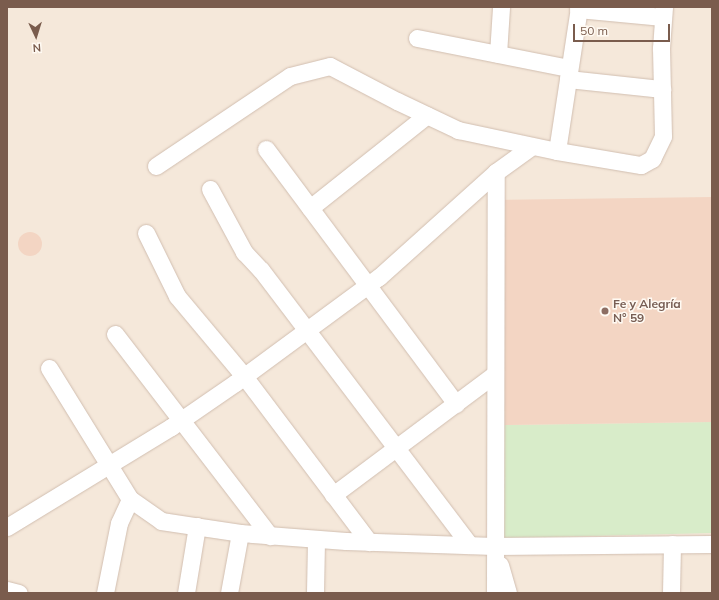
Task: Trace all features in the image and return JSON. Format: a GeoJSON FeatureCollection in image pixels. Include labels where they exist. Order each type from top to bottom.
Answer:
{"type":"FeatureCollection","features":[{"type":"Feature","properties":{"kind":"street"},"geometry":{"type":"LineString","coordinates":[[498,54],[501,7]]}},
{"type":"Feature","properties":{"kind":"street"},"geometry":{"type":"LineString","coordinates":[[156,166],[290,76],[330,66],[458,130],[532,146],[557,151],[630,165],[641,165],[652,159],[662,136],[664,12],[579,8],[557,151]]}},
{"type":"Feature","properties":{"kind":"street"},"geometry":{"type":"LineString","coordinates":[[417,38],[498,54],[568,74],[662,89]]}},
{"type":"Feature","properties":{"kind":"street"},"geometry":{"type":"LineString","coordinates":[[310,208],[427,115]]}},
{"type":"Feature","properties":{"kind":"street"},"geometry":{"type":"LineString","coordinates":[[7,527],[182,420],[244,376],[401,259],[496,172],[532,146]]}},
{"type":"Feature","properties":{"kind":"street"},"geometry":{"type":"LineString","coordinates":[[266,149],[456,404]]}},
{"type":"Feature","properties":{"kind":"street"},"geometry":{"type":"LineString","coordinates":[[495,593],[496,172]]}},
{"type":"Feature","properties":{"kind":"street"},"geometry":{"type":"LineString","coordinates":[[210,189],[244,252],[470,545]]}},
{"type":"Feature","properties":{"kind":"street"},"geometry":{"type":"LineString","coordinates":[[146,233],[177,296],[244,376],[369,542]]}},
{"type":"Feature","properties":{"kind":"street"},"geometry":{"type":"LineString","coordinates":[[115,334],[270,536]]}},
{"type":"Feature","properties":{"kind":"street"},"geometry":{"type":"LineString","coordinates":[[49,368],[130,499],[161,522],[270,536],[369,542],[494,546],[712,544]]}},
{"type":"Feature","properties":{"kind":"street"},"geometry":{"type":"LineString","coordinates":[[333,495],[397,449],[495,374]]}},
{"type":"Feature","properties":{"kind":"street"},"geometry":{"type":"LineString","coordinates":[[105,593],[119,523],[130,499]]}},
{"type":"Feature","properties":{"kind":"street"},"geometry":{"type":"LineString","coordinates":[[186,593],[198,526]]}},
{"type":"Feature","properties":{"kind":"street"},"geometry":{"type":"LineString","coordinates":[[229,593],[240,533]]}},
{"type":"Feature","properties":{"kind":"street"},"geometry":{"type":"LineString","coordinates":[[315,593],[316,539]]}},
{"type":"Feature","properties":{"kind":"street"},"geometry":{"type":"LineString","coordinates":[[671,593],[672,544]]}},
{"type":"Feature","properties":{"kind":"street"},"geometry":{"type":"LineString","coordinates":[[494,546],[508,593]]}},
{"type":"Feature","properties":{"kind":"street"},"geometry":{"type":"LineString","coordinates":[[7,590],[19,593]]}},
{"type":"Feature","properties":{"kind":"shaded area"},"geometry":{"type":"Polygon","coordinates":[[[7,7],[712,7],[712,593],[7,593],[7,7]]]}},
{"type":"Feature","properties":{"kind":"green space"},"geometry":{"type":"Polygon","coordinates":[[[712,422],[712,533],[504,538],[502,425],[712,422]]]}},
{"type":"Feature","properties":{"kind":"building","name":"Fe y Alegría N° 59"},"geometry":{"type":"Polygon","coordinates":[[[712,197],[712,422],[502,425],[496,200],[712,197]]]}},
{"type":"Feature","properties":{"kind":"building"},"geometry":{"type":"Polygon","coordinates":[[[30,232],[39,235],[42,244],[39,253],[30,256],[21,253],[18,244],[21,235],[30,232]]]}},
{"type":"Feature","properties":{"kind":"place","name":"Fe y Alegría N° 59"},"geometry":{"type":"Point","coordinates":[605,311]}}]}
